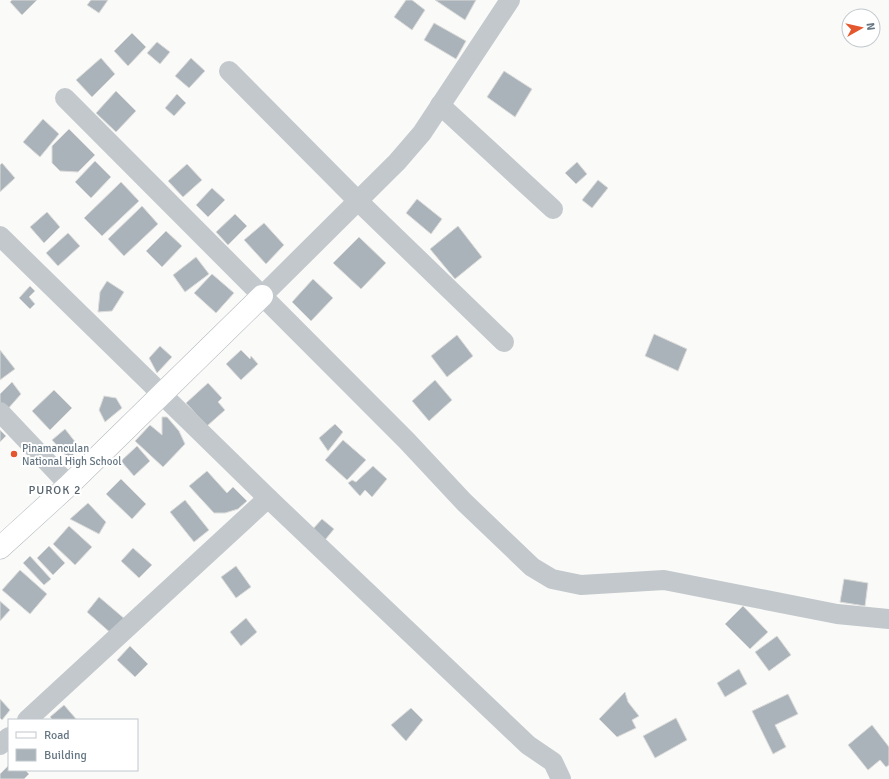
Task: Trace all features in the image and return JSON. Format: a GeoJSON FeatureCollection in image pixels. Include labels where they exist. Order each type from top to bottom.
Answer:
{"type":"FeatureCollection","features":[{"type":"Feature","properties":{"kind":"street"},"geometry":{"type":"LineString","coordinates":[[0,548],[69,485],[397,162],[422,133],[510,0]]}},
{"type":"Feature","properties":{"kind":"street"},"geometry":{"type":"LineString","coordinates":[[229,70],[357,200],[504,342]]}},
{"type":"Feature","properties":{"kind":"street"},"geometry":{"type":"LineString","coordinates":[[65,98],[407,441],[464,502],[532,567],[552,579],[581,584],[664,580],[837,614],[889,619]]}},
{"type":"Feature","properties":{"kind":"street"},"geometry":{"type":"LineString","coordinates":[[440,105],[553,209]]}},
{"type":"Feature","properties":{"kind":"street"},"geometry":{"type":"LineString","coordinates":[[0,236],[268,498],[528,745],[553,762],[561,779]]}},
{"type":"Feature","properties":{"kind":"street"},"geometry":{"type":"LineString","coordinates":[[0,412],[69,485]]}},
{"type":"Feature","properties":{"kind":"street"},"geometry":{"type":"LineString","coordinates":[[29,719],[268,498]]}},
{"type":"Feature","properties":{"kind":"street"},"geometry":{"type":"LineString","coordinates":[[0,745],[8,738]]}},
{"type":"Feature","properties":{"kind":"building"},"geometry":{"type":"Polygon","coordinates":[[[12,0],[37,0],[22,15],[10,2],[12,0]]]}},
{"type":"Feature","properties":{"kind":"building"},"geometry":{"type":"Polygon","coordinates":[[[91,0],[108,0],[99,13],[87,5],[91,0]]]}},
{"type":"Feature","properties":{"kind":"building"},"geometry":{"type":"Polygon","coordinates":[[[406,0],[412,0],[425,10],[412,30],[394,17],[406,0]]]}},
{"type":"Feature","properties":{"kind":"building"},"geometry":{"type":"Polygon","coordinates":[[[435,0],[476,0],[465,20],[435,0]]]}},
{"type":"Feature","properties":{"kind":"building"},"geometry":{"type":"Polygon","coordinates":[[[434,23],[466,41],[456,59],[424,40],[434,23]]]}},
{"type":"Feature","properties":{"kind":"building"},"geometry":{"type":"Polygon","coordinates":[[[132,33],[146,47],[128,66],[114,51],[132,33]]]}},
{"type":"Feature","properties":{"kind":"building"},"geometry":{"type":"Polygon","coordinates":[[[157,42],[170,52],[160,64],[147,53],[157,42]]]}},
{"type":"Feature","properties":{"kind":"building"},"geometry":{"type":"Polygon","coordinates":[[[101,58],[115,74],[92,97],[76,80],[101,58]]]}},
{"type":"Feature","properties":{"kind":"building"},"geometry":{"type":"Polygon","coordinates":[[[191,58],[205,71],[189,88],[175,76],[191,58]]]}},
{"type":"Feature","properties":{"kind":"building"},"geometry":{"type":"Polygon","coordinates":[[[504,71],[532,89],[515,117],[487,97],[504,71]]]}},
{"type":"Feature","properties":{"kind":"building"},"geometry":{"type":"Polygon","coordinates":[[[116,91],[136,111],[116,132],[96,113],[116,91]]]}},
{"type":"Feature","properties":{"kind":"building"},"geometry":{"type":"Polygon","coordinates":[[[177,94],[186,103],[174,116],[165,108],[177,94]]]}},
{"type":"Feature","properties":{"kind":"building"},"geometry":{"type":"Polygon","coordinates":[[[43,119],[59,134],[40,157],[23,142],[43,119]]]}},
{"type":"Feature","properties":{"kind":"building"},"geometry":{"type":"Polygon","coordinates":[[[69,129],[95,155],[78,172],[60,171],[52,163],[52,146],[69,129]]]}},
{"type":"Feature","properties":{"kind":"building"},"geometry":{"type":"Polygon","coordinates":[[[95,161],[111,177],[91,198],[75,182],[95,161]]]}},
{"type":"Feature","properties":{"kind":"building"},"geometry":{"type":"Polygon","coordinates":[[[577,162],[587,174],[576,184],[565,173],[577,162]]]}},
{"type":"Feature","properties":{"kind":"building"},"geometry":{"type":"Polygon","coordinates":[[[2,163],[15,178],[0,192],[0,165],[2,163]]]}},
{"type":"Feature","properties":{"kind":"building"},"geometry":{"type":"Polygon","coordinates":[[[187,164],[202,180],[183,197],[168,181],[187,164]]]}},
{"type":"Feature","properties":{"kind":"building"},"geometry":{"type":"Polygon","coordinates":[[[598,180],[608,188],[592,208],[582,200],[598,180]]]}},
{"type":"Feature","properties":{"kind":"building"},"geometry":{"type":"Polygon","coordinates":[[[121,182],[139,201],[102,236],[84,218],[121,182]]]}},
{"type":"Feature","properties":{"kind":"building"},"geometry":{"type":"Polygon","coordinates":[[[212,188],[225,200],[208,217],[196,205],[212,188]]]}},
{"type":"Feature","properties":{"kind":"building"},"geometry":{"type":"Polygon","coordinates":[[[417,199],[442,219],[431,234],[406,213],[417,199]]]}},
{"type":"Feature","properties":{"kind":"building"},"geometry":{"type":"Polygon","coordinates":[[[142,206],[158,224],[124,256],[108,239],[142,206]]]}},
{"type":"Feature","properties":{"kind":"building"},"geometry":{"type":"Polygon","coordinates":[[[47,212],[60,227],[44,243],[30,227],[47,212]]]}},
{"type":"Feature","properties":{"kind":"building"},"geometry":{"type":"Polygon","coordinates":[[[235,214],[247,226],[228,245],[216,232],[235,214]]]}},
{"type":"Feature","properties":{"kind":"building"},"geometry":{"type":"Polygon","coordinates":[[[264,223],[284,245],[266,264],[244,240],[264,223]]]}},
{"type":"Feature","properties":{"kind":"building"},"geometry":{"type":"Polygon","coordinates":[[[458,226],[482,257],[455,279],[430,249],[458,226]]]}},
{"type":"Feature","properties":{"kind":"building"},"geometry":{"type":"Polygon","coordinates":[[[166,231],[182,246],[162,267],[146,251],[166,231]]]}},
{"type":"Feature","properties":{"kind":"building"},"geometry":{"type":"Polygon","coordinates":[[[68,233],[80,246],[58,266],[46,253],[68,233]]]}},
{"type":"Feature","properties":{"kind":"building"},"geometry":{"type":"Polygon","coordinates":[[[359,237],[386,263],[361,289],[333,263],[359,237]]]}},
{"type":"Feature","properties":{"kind":"building"},"geometry":{"type":"Polygon","coordinates":[[[196,257],[209,274],[185,292],[173,275],[196,257]]]}},
{"type":"Feature","properties":{"kind":"building"},"geometry":{"type":"Polygon","coordinates":[[[212,274],[234,293],[216,313],[194,293],[212,274]]]}},
{"type":"Feature","properties":{"kind":"building"},"geometry":{"type":"Polygon","coordinates":[[[313,279],[333,298],[311,321],[292,302],[313,279]]]}},
{"type":"Feature","properties":{"kind":"building"},"geometry":{"type":"Polygon","coordinates":[[[107,281],[124,292],[112,311],[98,312],[100,292],[107,281]]]}},
{"type":"Feature","properties":{"kind":"building"},"geometry":{"type":"Polygon","coordinates":[[[30,286],[35,291],[29,297],[35,304],[30,309],[19,298],[30,286]]]}},
{"type":"Feature","properties":{"kind":"building"},"geometry":{"type":"Polygon","coordinates":[[[654,334],[687,349],[678,371],[645,356],[654,334]]]}},
{"type":"Feature","properties":{"kind":"building"},"geometry":{"type":"Polygon","coordinates":[[[457,335],[473,356],[447,377],[431,356],[457,335]]]}},
{"type":"Feature","properties":{"kind":"building"},"geometry":{"type":"Polygon","coordinates":[[[160,346],[172,357],[157,373],[149,358],[160,346]]]}},
{"type":"Feature","properties":{"kind":"building"},"geometry":{"type":"Polygon","coordinates":[[[0,350],[15,369],[0,380],[0,350]]]}},
{"type":"Feature","properties":{"kind":"building"},"geometry":{"type":"Polygon","coordinates":[[[241,350],[250,359],[251,356],[258,364],[241,380],[226,364],[241,350]]]}},
{"type":"Feature","properties":{"kind":"building"},"geometry":{"type":"Polygon","coordinates":[[[435,380],[452,400],[429,421],[412,401],[435,380]]]}},
{"type":"Feature","properties":{"kind":"building"},"geometry":{"type":"Polygon","coordinates":[[[12,382],[21,394],[6,411],[0,404],[0,394],[12,382]]]}},
{"type":"Feature","properties":{"kind":"building"},"geometry":{"type":"Polygon","coordinates":[[[208,383],[222,398],[218,402],[225,410],[207,426],[186,403],[208,383]]]}},
{"type":"Feature","properties":{"kind":"building"},"geometry":{"type":"Polygon","coordinates":[[[54,390],[72,408],[50,430],[32,411],[54,390]]]}},
{"type":"Feature","properties":{"kind":"building"},"geometry":{"type":"Polygon","coordinates":[[[104,396],[116,398],[122,408],[105,422],[99,410],[104,396]]]}},
{"type":"Feature","properties":{"kind":"building"},"geometry":{"type":"Polygon","coordinates":[[[162,417],[167,417],[179,431],[185,444],[163,467],[135,441],[150,425],[162,435],[162,417]]]}},
{"type":"Feature","properties":{"kind":"building"},"geometry":{"type":"Polygon","coordinates":[[[335,424],[343,432],[328,451],[319,438],[335,424]]]}},
{"type":"Feature","properties":{"kind":"building"},"geometry":{"type":"Polygon","coordinates":[[[65,429],[80,448],[69,459],[52,440],[65,429]]]}},
{"type":"Feature","properties":{"kind":"building"},"geometry":{"type":"Polygon","coordinates":[[[0,430],[6,436],[0,442],[0,430]]]}},
{"type":"Feature","properties":{"kind":"building"},"geometry":{"type":"Polygon","coordinates":[[[343,440],[366,460],[347,480],[325,460],[343,440]]]}},
{"type":"Feature","properties":{"kind":"building"},"geometry":{"type":"Polygon","coordinates":[[[137,446],[150,461],[134,476],[121,461],[137,446]]]}},
{"type":"Feature","properties":{"kind":"building"},"geometry":{"type":"Polygon","coordinates":[[[373,466],[387,479],[372,497],[365,490],[360,496],[348,483],[352,480],[356,482],[373,466]]]}},
{"type":"Feature","properties":{"kind":"building"},"geometry":{"type":"Polygon","coordinates":[[[207,471],[227,493],[233,487],[247,501],[238,509],[225,513],[214,513],[189,486],[207,471]]]}},
{"type":"Feature","properties":{"kind":"building"},"geometry":{"type":"Polygon","coordinates":[[[121,479],[146,504],[132,519],[106,494],[121,479]]]}},
{"type":"Feature","properties":{"kind":"building"},"geometry":{"type":"Polygon","coordinates":[[[185,500],[209,530],[194,542],[170,512],[185,500]]]}},
{"type":"Feature","properties":{"kind":"building"},"geometry":{"type":"Polygon","coordinates":[[[88,503],[106,522],[99,534],[70,519],[88,503]]]}},
{"type":"Feature","properties":{"kind":"building"},"geometry":{"type":"Polygon","coordinates":[[[322,519],[334,529],[325,540],[312,530],[322,519]]]}},
{"type":"Feature","properties":{"kind":"building"},"geometry":{"type":"Polygon","coordinates":[[[69,526],[92,547],[75,565],[53,544],[69,526]]]}},
{"type":"Feature","properties":{"kind":"building"},"geometry":{"type":"Polygon","coordinates":[[[49,546],[65,563],[53,575],[37,558],[49,546]]]}},
{"type":"Feature","properties":{"kind":"building"},"geometry":{"type":"Polygon","coordinates":[[[133,548],[152,565],[139,578],[121,561],[133,548]]]}},
{"type":"Feature","properties":{"kind":"building"},"geometry":{"type":"Polygon","coordinates":[[[30,556],[51,579],[44,585],[23,563],[30,556]]]}},
{"type":"Feature","properties":{"kind":"building"},"geometry":{"type":"Polygon","coordinates":[[[236,566],[251,587],[236,598],[221,577],[236,566]]]}},
{"type":"Feature","properties":{"kind":"building"},"geometry":{"type":"Polygon","coordinates":[[[20,570],[47,594],[30,614],[2,590],[20,570]]]}},
{"type":"Feature","properties":{"kind":"building"},"geometry":{"type":"Polygon","coordinates":[[[844,579],[868,583],[865,606],[840,602],[844,579]]]}},
{"type":"Feature","properties":{"kind":"building"},"geometry":{"type":"Polygon","coordinates":[[[99,597],[126,620],[113,635],[87,612],[99,597]]]}},
{"type":"Feature","properties":{"kind":"building"},"geometry":{"type":"Polygon","coordinates":[[[0,601],[10,610],[0,621],[0,601]]]}},
{"type":"Feature","properties":{"kind":"building"},"geometry":{"type":"Polygon","coordinates":[[[743,606],[768,632],[750,649],[725,624],[743,606]]]}},
{"type":"Feature","properties":{"kind":"building"},"geometry":{"type":"Polygon","coordinates":[[[246,618],[257,632],[241,646],[230,632],[246,618]]]}},
{"type":"Feature","properties":{"kind":"building"},"geometry":{"type":"Polygon","coordinates":[[[777,636],[791,655],[769,671],[755,652],[777,636]]]}},
{"type":"Feature","properties":{"kind":"building"},"geometry":{"type":"Polygon","coordinates":[[[130,646],[148,664],[135,677],[117,660],[130,646]]]}},
{"type":"Feature","properties":{"kind":"building"},"geometry":{"type":"Polygon","coordinates":[[[739,669],[747,684],[725,697],[717,683],[739,669]]]}},
{"type":"Feature","properties":{"kind":"building"},"geometry":{"type":"Polygon","coordinates":[[[625,692],[628,702],[639,716],[632,720],[636,728],[617,737],[599,719],[625,692]]]}},
{"type":"Feature","properties":{"kind":"building"},"geometry":{"type":"Polygon","coordinates":[[[788,694],[798,714],[775,725],[786,747],[773,754],[752,711],[788,694]]]}},
{"type":"Feature","properties":{"kind":"building"},"geometry":{"type":"Polygon","coordinates":[[[0,699],[10,710],[2,720],[0,718],[0,699]]]}},
{"type":"Feature","properties":{"kind":"building"},"geometry":{"type":"Polygon","coordinates":[[[64,705],[76,719],[52,719],[50,717],[64,705]]]}},
{"type":"Feature","properties":{"kind":"building"},"geometry":{"type":"Polygon","coordinates":[[[411,708],[423,720],[406,741],[391,725],[411,708]]]}},
{"type":"Feature","properties":{"kind":"building"},"geometry":{"type":"Polygon","coordinates":[[[676,718],[687,740],[655,758],[643,736],[676,718]]]}},
{"type":"Feature","properties":{"kind":"building"},"geometry":{"type":"Polygon","coordinates":[[[872,725],[889,747],[889,765],[886,767],[880,760],[868,770],[848,745],[872,725]]]}},
{"type":"Feature","properties":{"kind":"building"},"geometry":{"type":"Polygon","coordinates":[[[8,766],[8,771],[26,771],[29,774],[24,779],[0,779],[0,774],[8,766]]]}},
{"type":"Feature","properties":{"kind":"place","name":"Pinamanculan National High School"},"geometry":{"type":"Point","coordinates":[14,454]}},
{"type":"Feature","properties":{"kind":"district","name":"PUROK 2"},"geometry":{"type":"Point","coordinates":[55,490]}}]}
